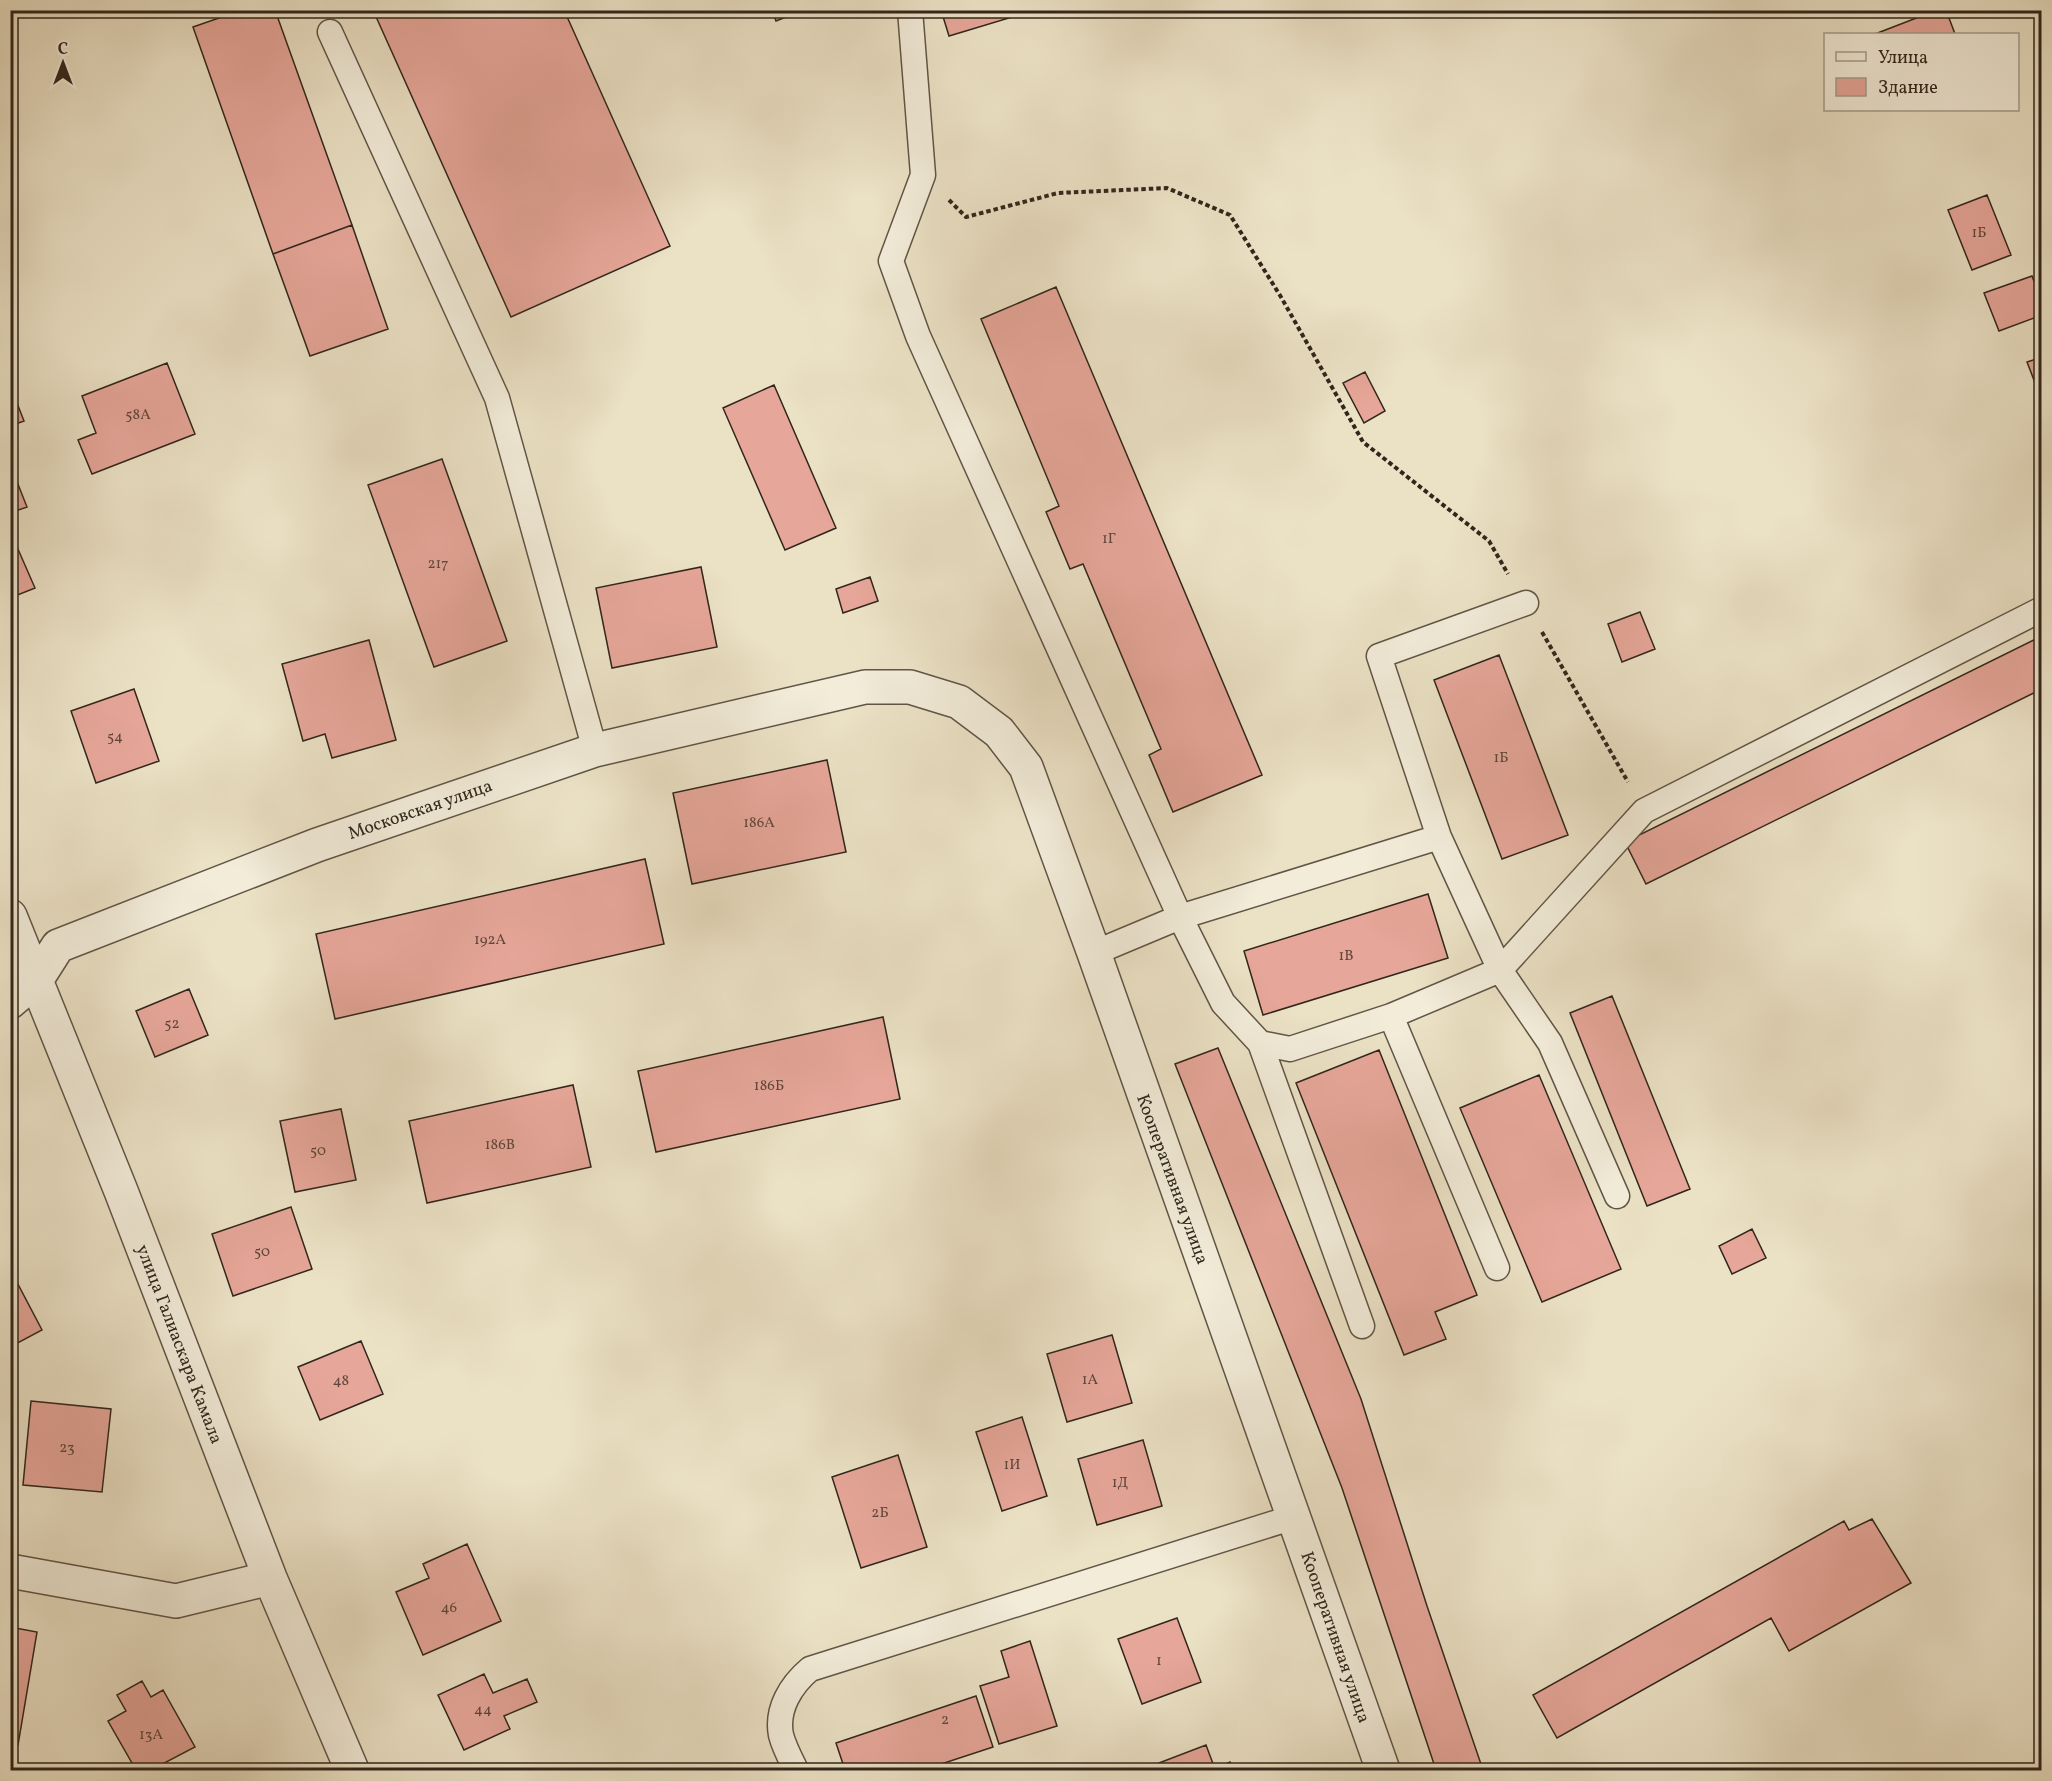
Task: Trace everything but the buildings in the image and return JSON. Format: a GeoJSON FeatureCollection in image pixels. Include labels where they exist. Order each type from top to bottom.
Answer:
{"type":"FeatureCollection","features":[{"type":"Feature","properties":{"kind":"street","name":"Московская улица"},"geometry":{"type":"LineString","coordinates":[[10,1002],[37,980],[58,946],[317,845],[595,750],[865,687]]}},
{"type":"Feature","properties":{"kind":"street","name":"Кооперативная улица"},"geometry":{"type":"LineString","coordinates":[[865,687],[910,687],[959,702],[999,732],[1026,767],[1383,1770]]}},
{"type":"Feature","properties":{"kind":"street","name":"улица Галиаскара Камала"},"geometry":{"type":"LineString","coordinates":[[10,916],[121,1191],[270,1578],[352,1770]]}},
{"type":"Feature","properties":{"kind":"street"},"geometry":{"type":"LineString","coordinates":[[10,1571],[176,1601],[270,1578]]}},
{"type":"Feature","properties":{"kind":"lane"},"geometry":{"type":"LineString","coordinates":[[910,10],[923,175],[891,261],[918,336],[1180,917],[1223,1003],[1260,1043],[1362,1326]]}},
{"type":"Feature","properties":{"kind":"lane"},"geometry":{"type":"LineString","coordinates":[[330,32],[497,398],[595,750]]}},
{"type":"Feature","properties":{"kind":"lane"},"geometry":{"type":"LineString","coordinates":[[1526,603],[1379,656],[1439,837],[1500,970],[1550,1043],[1617,1196]]}},
{"type":"Feature","properties":{"kind":"lane"},"geometry":{"type":"LineString","coordinates":[[1260,1043],[1290,1049],[1391,1016],[1500,970],[1644,811],[2042,609]]}},
{"type":"Feature","properties":{"kind":"lane"},"geometry":{"type":"LineString","coordinates":[[1094,953],[1180,917],[1439,837]]}},
{"type":"Feature","properties":{"kind":"lane"},"geometry":{"type":"LineString","coordinates":[[1391,1016],[1497,1268]]}},
{"type":"Feature","properties":{"kind":"lane"},"geometry":{"type":"LineString","coordinates":[[796,1770],[781,1736],[781,1717],[786,1697],[796,1681],[810,1669],[1294,1516]]}},
{"type":"Feature","properties":{"kind":"path"},"geometry":{"type":"LineString","coordinates":[[923,175],[966,217],[1058,193],[1167,188],[1230,215],[1281,297],[1363,442],[1489,541],[1644,811]]}}]}
